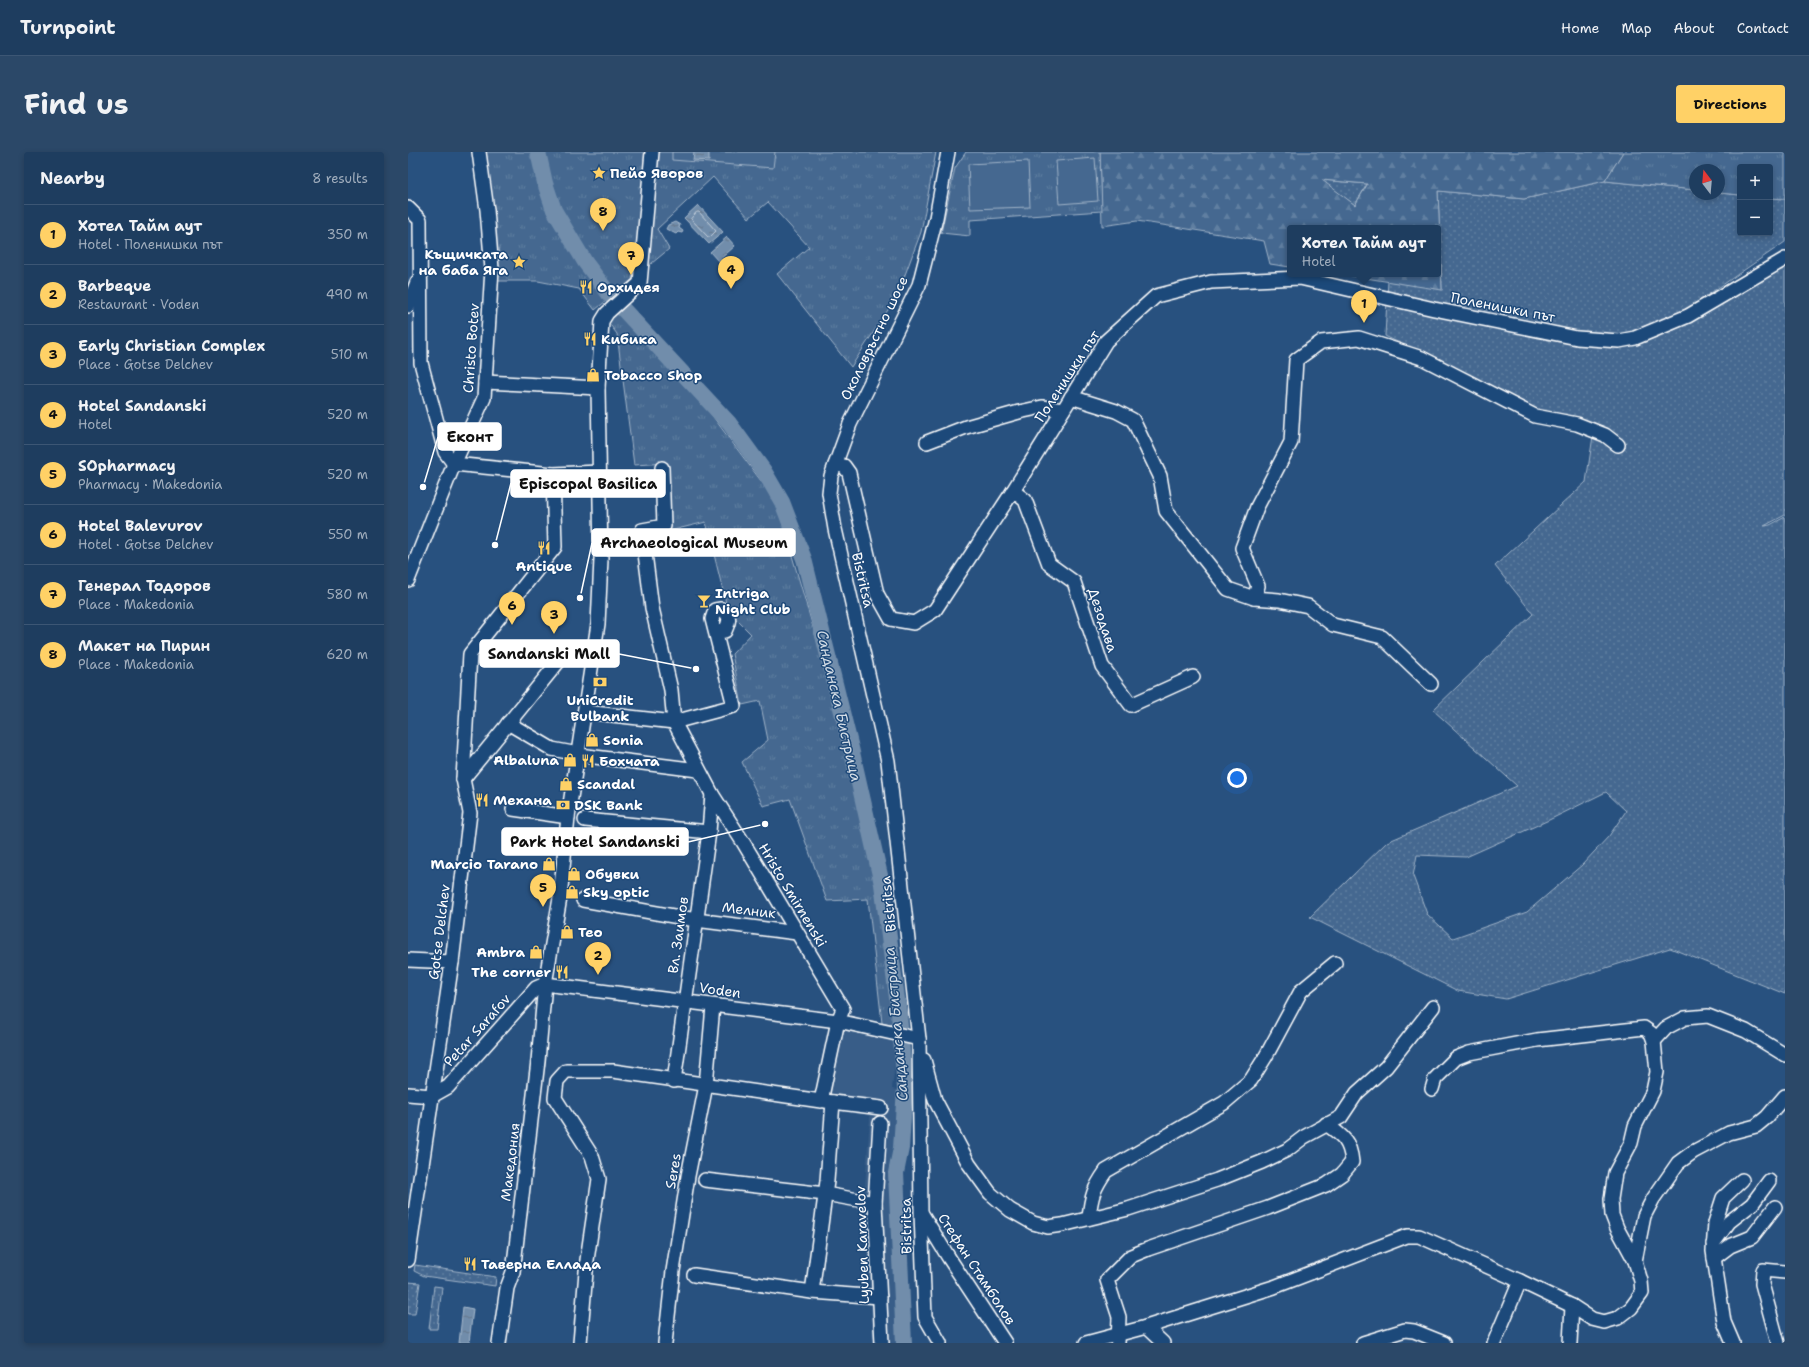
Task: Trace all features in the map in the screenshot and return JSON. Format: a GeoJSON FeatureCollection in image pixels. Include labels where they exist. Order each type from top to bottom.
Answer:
{"type":"FeatureCollection","features":[{"type":"Feature","properties":{"kind":"street","name":"Christo Botev"},"geometry":{"type":"LineString","coordinates":[[408,580],[454,464],[484,398],[492,269],[487,210],[479,152]]}},
{"type":"Feature","properties":{"kind":"street","name":"Македония"},"geometry":{"type":"LineString","coordinates":[[499,1343],[507,1288],[513,1272],[538,1061],[545,984],[560,898],[576,754],[585,712],[598,624],[601,558],[598,388],[602,321],[607,313],[640,283],[652,152]]}},
{"type":"Feature","properties":{"kind":"street","name":"Околовръстно шосе"},"geometry":{"type":"LineString","coordinates":[[835,465],[850,424],[919,285],[936,218],[948,152]]}},
{"type":"Feature","properties":{"kind":"street"},"geometry":{"type":"LineString","coordinates":[[408,208],[420,220],[421,363],[445,452],[454,464],[553,474],[599,472]]}},
{"type":"Feature","properties":{"kind":"street","name":"Поленишки път"},"geometry":{"type":"LineString","coordinates":[[835,465],[844,466],[849,473],[877,594],[891,619],[914,623],[935,610],[1013,491],[1106,341],[1156,296],[1211,282],[1300,278],[1434,309],[1577,338],[1619,341],[1635,338],[1688,316],[1785,259]]}},
{"type":"Feature","properties":{"kind":"street"},"geometry":{"type":"LineString","coordinates":[[408,306],[420,275]]}},
{"type":"Feature","properties":{"kind":"street"},"geometry":{"type":"LineString","coordinates":[[1254,598],[1258,586],[1242,548],[1256,507],[1291,442],[1296,360],[1321,342],[1359,338],[1422,358],[1535,416],[1577,424],[1605,435],[1618,445]]}},
{"type":"Feature","properties":{"kind":"street"},"geometry":{"type":"LineString","coordinates":[[485,382],[598,388]]}},
{"type":"Feature","properties":{"kind":"street"},"geometry":{"type":"LineString","coordinates":[[1071,397],[1116,411],[1133,420],[1160,476],[1166,511],[1228,589],[1254,598],[1279,600],[1308,606],[1333,625],[1382,637],[1431,684]]}},
{"type":"Feature","properties":{"kind":"street"},"geometry":{"type":"LineString","coordinates":[[927,442],[966,427],[1019,412],[1042,407],[1063,410]]}},
{"type":"Feature","properties":{"kind":"street","name":"Bistritsa"},"geometry":{"type":"LineString","coordinates":[[835,465],[831,476],[829,493],[835,529],[888,761],[914,1038],[925,1317],[940,1343]]}},
{"type":"Feature","properties":{"kind":"street"},"geometry":{"type":"LineString","coordinates":[[662,468],[664,526],[642,530],[652,608],[671,690],[674,722]]}},
{"type":"Feature","properties":{"kind":"street","name":"Gotse Delchev"},"geometry":{"type":"LineString","coordinates":[[408,1260],[452,962],[470,813],[463,779],[470,654],[555,547],[553,474]]}},
{"type":"Feature","properties":{"kind":"street","name":"Дезодава"},"geometry":{"type":"LineString","coordinates":[[1013,491],[1025,500],[1049,564],[1074,582],[1102,666],[1131,705],[1193,677]]}},
{"type":"Feature","properties":{"kind":"street"},"geometry":{"type":"LineString","coordinates":[[585,712],[674,722],[734,706],[716,633]]}},
{"type":"Feature","properties":{"kind":"street"},"geometry":{"type":"LineString","coordinates":[[463,779],[559,661]]}},
{"type":"Feature","properties":{"kind":"street"},"geometry":{"type":"LineString","coordinates":[[508,722],[552,748],[576,754],[698,770]]}},
{"type":"Feature","properties":{"kind":"street","name":"Hristo Smirnenski"},"geometry":{"type":"LineString","coordinates":[[674,722],[712,794],[740,836],[843,1009],[838,1021]]}},
{"type":"Feature","properties":{"kind":"street","name":"Вл. Заимов"},"geometry":{"type":"LineString","coordinates":[[674,1081],[684,1000],[709,832],[712,794]]}},
{"type":"Feature","properties":{"kind":"street"},"geometry":{"type":"LineString","coordinates":[[513,810],[568,817]]}},
{"type":"Feature","properties":{"kind":"street"},"geometry":{"type":"LineString","coordinates":[[584,820],[709,832]]}},
{"type":"Feature","properties":{"kind":"street","name":"Мелник"},"geometry":{"type":"LineString","coordinates":[[583,900],[696,920],[797,933]]}},
{"type":"Feature","properties":{"kind":"street"},"geometry":{"type":"LineString","coordinates":[[408,960],[452,962]]}},
{"type":"Feature","properties":{"kind":"street"},"geometry":{"type":"LineString","coordinates":[[1089,1218],[1090,1199],[1095,1187],[1106,1171],[1224,1103],[1251,1080],[1266,1056],[1301,991],[1335,963]]}},
{"type":"Feature","properties":{"kind":"street","name":"Voden"},"geometry":{"type":"LineString","coordinates":[[545,984],[684,1000],[713,1006],[838,1021],[914,1038]]}},
{"type":"Feature","properties":{"kind":"street","name":"Petar Sarafov"},"geometry":{"type":"LineString","coordinates":[[432,1096],[448,1087],[536,988],[545,984]]}},
{"type":"Feature","properties":{"kind":"street","name":"Seres"},"geometry":{"type":"LineString","coordinates":[[665,1343],[673,1271],[688,1176],[706,1085],[713,1006]]}},
{"type":"Feature","properties":{"kind":"street"},"geometry":{"type":"LineString","coordinates":[[914,1038],[935,1100],[968,1164],[990,1193],[1010,1210],[1033,1223],[1048,1227],[1128,1209],[1218,1180],[1287,1150],[1326,1124],[1341,1117],[1357,1093],[1386,1067],[1433,1007]]}},
{"type":"Feature","properties":{"kind":"street"},"geometry":{"type":"LineString","coordinates":[[1654,1041],[1666,1028],[1685,1018],[1708,1016],[1746,1031],[1785,1055]]}},
{"type":"Feature","properties":{"kind":"street"},"geometry":{"type":"LineString","coordinates":[[812,1292],[828,1181],[827,1101],[838,1021]]}},
{"type":"Feature","properties":{"kind":"street"},"geometry":{"type":"LineString","coordinates":[[1086,1343],[1119,1339],[1146,1327],[1274,1287],[1407,1236],[1419,1236],[1520,1281],[1572,1306],[1592,1319],[1604,1322],[1618,1318],[1631,1308],[1642,1293],[1641,1281],[1635,1261],[1617,1228],[1612,1215],[1611,1199],[1615,1173],[1631,1143],[1635,1126],[1653,1091],[1657,1072],[1654,1041],[1651,1033],[1644,1028],[1545,1039],[1469,1054],[1456,1058],[1435,1079],[1432,1090]]}},
{"type":"Feature","properties":{"kind":"street"},"geometry":{"type":"LineString","coordinates":[[580,1343],[587,1260],[599,1179],[592,1156],[555,1098],[557,1081],[566,1071],[613,1071],[674,1081],[881,1108]]}},
{"type":"Feature","properties":{"kind":"street"},"geometry":{"type":"LineString","coordinates":[[408,1094],[432,1096]]}},
{"type":"Feature","properties":{"kind":"street"},"geometry":{"type":"LineString","coordinates":[[1635,1261],[1644,1216],[1652,1199],[1678,1163],[1693,1152],[1729,1133],[1756,1126],[1767,1117],[1785,1096]]}},
{"type":"Feature","properties":{"kind":"street","name":"Lyuben Karavelov"},"geometry":{"type":"LineString","coordinates":[[880,1123],[874,1203],[882,1343]]}},
{"type":"Feature","properties":{"kind":"street"},"geometry":{"type":"LineString","coordinates":[[1119,1339],[1119,1317],[1107,1280],[1131,1256],[1268,1208],[1326,1185],[1342,1174],[1352,1162],[1350,1147],[1337,1132],[1326,1124]]}},
{"type":"Feature","properties":{"kind":"street"},"geometry":{"type":"LineString","coordinates":[[705,1180],[825,1194],[874,1203]]}},
{"type":"Feature","properties":{"kind":"street"},"geometry":{"type":"LineString","coordinates":[[1733,1343],[1724,1322],[1713,1244],[1715,1223],[1722,1198],[1742,1180]]}},
{"type":"Feature","properties":{"kind":"street"},"geometry":{"type":"LineString","coordinates":[[1713,1244],[1729,1222],[1752,1204],[1769,1181]]}},
{"type":"Feature","properties":{"kind":"street"},"geometry":{"type":"LineString","coordinates":[[1714,1258],[1730,1246],[1752,1237],[1775,1207]]}},
{"type":"Feature","properties":{"kind":"street","name":"Стефан Стамболов"},"geometry":{"type":"LineString","coordinates":[[921,1213],[1005,1343]]}},
{"type":"Feature","properties":{"kind":"street"},"geometry":{"type":"LineString","coordinates":[[1778,1343],[1762,1284],[1763,1270],[1785,1272]]}},
{"type":"Feature","properties":{"kind":"street"},"geometry":{"type":"LineString","coordinates":[[694,1275],[812,1292],[880,1298]]}},
{"type":"Feature","properties":{"kind":"street"},"geometry":{"type":"LineString","coordinates":[[1494,1343],[1520,1281]]}},
{"type":"Feature","properties":{"kind":"street"},"geometry":{"type":"LineString","coordinates":[[1570,1343],[1572,1306]]}},
{"type":"Feature","properties":{"kind":"street"},"geometry":{"type":"LineString","coordinates":[[1146,1327],[1163,1343]]}},
{"type":"Feature","properties":{"kind":"street"},"geometry":{"type":"LineString","coordinates":[[1363,1343],[1405,1330],[1414,1330],[1444,1343]]}},
{"type":"Feature","properties":{"kind":"shaded area"},"geometry":{"type":"Polygon","coordinates":[[[844,1028],[898,1040],[892,1089],[902,1091],[891,1206],[897,1343],[873,1343],[864,1200],[871,1104],[829,1098],[844,1028]]]}},
{"type":"Feature","properties":{"kind":"green space"},"geometry":{"type":"Polygon","coordinates":[[[481,152],[936,152],[921,232],[897,296],[851,367],[777,274],[809,247],[768,202],[749,218],[713,177],[657,229],[669,249],[595,310],[579,289],[538,281],[495,281],[481,152]]]}},
{"type":"Feature","properties":{"kind":"green space"},"geometry":{"type":"Polygon","coordinates":[[[672,152],[775,152],[773,168],[672,160],[672,152]]]}},
{"type":"Feature","properties":{"kind":"green space"},"geometry":{"type":"Polygon","coordinates":[[[966,152],[1100,152],[1102,211],[970,220],[970,236],[941,233],[955,168],[966,152]]]}},
{"type":"Feature","properties":{"kind":"green space"},"geometry":{"type":"Polygon","coordinates":[[[1100,152],[1623,152],[1605,181],[1524,199],[1438,191],[1439,225],[1287,225],[1287,267],[1270,264],[1264,241],[1137,221],[1102,226],[1100,152]],[[1322,180],[1355,205],[1367,184],[1322,180]]]}},
{"type":"Feature","properties":{"kind":"green space"},"geometry":{"type":"Polygon","coordinates":[[[1623,152],[1785,152],[1785,199],[1773,198],[1773,164],[1737,164],[1737,195],[1725,194],[1725,164],[1689,164],[1689,189],[1605,181],[1623,152]]]}},
{"type":"Feature","properties":{"kind":"green space"},"geometry":{"type":"Polygon","coordinates":[[[1095,158],[1098,201],[1059,204],[1056,161],[1095,158]]]}},
{"type":"Feature","properties":{"kind":"green space"},"geometry":{"type":"Polygon","coordinates":[[[1028,161],[1030,207],[970,209],[968,164],[1028,161]]]}},
{"type":"Feature","properties":{"kind":"green space"},"geometry":{"type":"Polygon","coordinates":[[[1321,180],[1367,184],[1355,205],[1321,180]]]}},
{"type":"Feature","properties":{"kind":"green space"},"geometry":{"type":"Polygon","coordinates":[[[1605,181],[1689,189],[1689,200],[1725,200],[1725,194],[1737,195],[1737,236],[1773,236],[1773,198],[1785,199],[1785,242],[1667,323],[1785,258],[1785,515],[1764,526],[1770,525],[1785,517],[1785,994],[1670,948],[1506,999],[1458,991],[1310,917],[1387,842],[1517,786],[1433,710],[1533,614],[1495,566],[1586,482],[1595,423],[1537,411],[1385,336],[1388,281],[1442,289],[1441,225],[1439,225],[1438,191],[1524,199],[1605,181]],[[1606,792],[1549,820],[1466,857],[1417,855],[1413,876],[1427,914],[1453,938],[1527,912],[1582,865],[1609,836],[1626,811],[1606,792]]]}},
{"type":"Feature","properties":{"kind":"green space"},"geometry":{"type":"Polygon","coordinates":[[[1441,265],[1442,290],[1359,277],[1441,277],[1441,265]]]}},
{"type":"Feature","properties":{"kind":"green space"},"geometry":{"type":"Polygon","coordinates":[[[618,310],[690,386],[776,501],[837,709],[879,897],[896,1026],[882,1023],[868,899],[827,901],[790,799],[763,806],[742,762],[768,740],[760,701],[742,705],[732,654],[751,634],[728,611],[706,522],[669,531],[668,463],[634,465],[617,334],[605,318],[618,310]]]}},
{"type":"Feature","properties":{"kind":"green space"},"geometry":{"type":"Polygon","coordinates":[[[415,1265],[496,1277],[495,1286],[424,1276],[414,1271],[415,1265]]]}},
{"type":"Feature","properties":{"kind":"green space"},"geometry":{"type":"Polygon","coordinates":[[[408,1282],[420,1283],[415,1314],[408,1314],[408,1282]]]}},
{"type":"Feature","properties":{"kind":"green space"},"geometry":{"type":"Polygon","coordinates":[[[434,1286],[442,1287],[437,1329],[429,1329],[434,1286]]]}},
{"type":"Feature","properties":{"kind":"water"},"geometry":{"type":"Polygon","coordinates":[[[694,152],[709,152],[709,161],[693,160],[694,152]]]}},
{"type":"Feature","properties":{"kind":"water"},"geometry":{"type":"Polygon","coordinates":[[[698,205],[723,232],[709,244],[684,218],[698,205]]]}},
{"type":"Feature","properties":{"kind":"water"},"geometry":{"type":"Polygon","coordinates":[[[675,222],[680,225],[679,228],[683,231],[682,233],[678,232],[676,234],[666,229],[668,225],[675,222]]]}},
{"type":"Feature","properties":{"kind":"water"},"geometry":{"type":"Polygon","coordinates":[[[727,237],[735,246],[718,261],[710,252],[727,237]]]}},
{"type":"Feature","properties":{"kind":"water"},"geometry":{"type":"Polygon","coordinates":[[[463,1307],[473,1309],[469,1343],[459,1343],[463,1307]]]}},
{"type":"Feature","properties":{"kind":"waterway","name":"Санданска Бистрица"},"geometry":{"type":"LineString","coordinates":[[538,152],[545,183],[554,210],[585,262],[609,294],[729,423],[764,471],[782,502],[804,559],[851,748],[882,884],[899,1013],[905,1088],[901,1148],[896,1173],[904,1343]]}},
{"type":"Feature","properties":{"kind":"place","name":"Пейо Яворов"},"geometry":{"type":"Point","coordinates":[599,173]}},
{"type":"Feature","properties":{"kind":"place","name":"Макет на Пирин"},"geometry":{"type":"Point","coordinates":[603,231]}},
{"type":"Feature","properties":{"kind":"place","name":"Къщичката на баба Яга"},"geometry":{"type":"Point","coordinates":[519,262]}},
{"type":"Feature","properties":{"kind":"place","name":"Генерал Тодоров"},"geometry":{"type":"Point","coordinates":[631,275]}},
{"type":"Feature","properties":{"kind":"place","name":"Орхидея"},"geometry":{"type":"Point","coordinates":[586,287]}},
{"type":"Feature","properties":{"kind":"place","name":"Hotel Sandanski"},"geometry":{"type":"Point","coordinates":[731,289]}},
{"type":"Feature","properties":{"kind":"place","name":"Хотел Тайм аут"},"geometry":{"type":"Point","coordinates":[1364,323]}},
{"type":"Feature","properties":{"kind":"place","name":"Кибика"},"geometry":{"type":"Point","coordinates":[590,339]}},
{"type":"Feature","properties":{"kind":"place","name":"Tobacco Shop"},"geometry":{"type":"Point","coordinates":[593,375]}},
{"type":"Feature","properties":{"kind":"place","name":"Еконт"},"geometry":{"type":"Point","coordinates":[423,487]}},
{"type":"Feature","properties":{"kind":"place","name":"Еpiscopal Basilica"},"geometry":{"type":"Point","coordinates":[495,545]}},
{"type":"Feature","properties":{"kind":"place","name":"Antique"},"geometry":{"type":"Point","coordinates":[544,548]}},
{"type":"Feature","properties":{"kind":"place","name":"Archaeological Museum"},"geometry":{"type":"Point","coordinates":[580,598]}},
{"type":"Feature","properties":{"kind":"place","name":"Intriga Night Club"},"geometry":{"type":"Point","coordinates":[704,601]}},
{"type":"Feature","properties":{"kind":"place","name":"Hotel Balevurov"},"geometry":{"type":"Point","coordinates":[512,625]}},
{"type":"Feature","properties":{"kind":"place","name":"Early Christian Complex"},"geometry":{"type":"Point","coordinates":[554,634]}},
{"type":"Feature","properties":{"kind":"place","name":"Sandanski Mall"},"geometry":{"type":"Point","coordinates":[696,669]}},
{"type":"Feature","properties":{"kind":"place","name":"UniCredit Bulbank"},"geometry":{"type":"Point","coordinates":[600,682]}},
{"type":"Feature","properties":{"kind":"place","name":"Sonia"},"geometry":{"type":"Point","coordinates":[592,740]}},
{"type":"Feature","properties":{"kind":"place","name":"Albaluna"},"geometry":{"type":"Point","coordinates":[570,760]}},
{"type":"Feature","properties":{"kind":"place","name":"Бохчата"},"geometry":{"type":"Point","coordinates":[588,761]}},
{"type":"Feature","properties":{"kind":"place","name":"Scandal"},"geometry":{"type":"Point","coordinates":[566,784]}},
{"type":"Feature","properties":{"kind":"place","name":"Механа"},"geometry":{"type":"Point","coordinates":[482,800]}},
{"type":"Feature","properties":{"kind":"place","name":"DSK Bank"},"geometry":{"type":"Point","coordinates":[563,805]}},
{"type":"Feature","properties":{"kind":"place","name":"Park Hotel Sandanski"},"geometry":{"type":"Point","coordinates":[765,824]}},
{"type":"Feature","properties":{"kind":"place","name":"Marcio Tarano"},"geometry":{"type":"Point","coordinates":[549,864]}},
{"type":"Feature","properties":{"kind":"place","name":"Обувки"},"geometry":{"type":"Point","coordinates":[574,874]}},
{"type":"Feature","properties":{"kind":"place","name":"Sky optic"},"geometry":{"type":"Point","coordinates":[572,892]}},
{"type":"Feature","properties":{"kind":"place","name":"SOpharmacy"},"geometry":{"type":"Point","coordinates":[543,907]}},
{"type":"Feature","properties":{"kind":"place","name":"Тео"},"geometry":{"type":"Point","coordinates":[567,932]}},
{"type":"Feature","properties":{"kind":"place","name":"Ambra"},"geometry":{"type":"Point","coordinates":[536,952]}},
{"type":"Feature","properties":{"kind":"place","name":"The corner"},"geometry":{"type":"Point","coordinates":[562,972]}},
{"type":"Feature","properties":{"kind":"place","name":"Barbeque"},"geometry":{"type":"Point","coordinates":[598,975]}},
{"type":"Feature","properties":{"kind":"place","name":"Таверна Еллада"},"geometry":{"type":"Point","coordinates":[470,1264]}}]}
